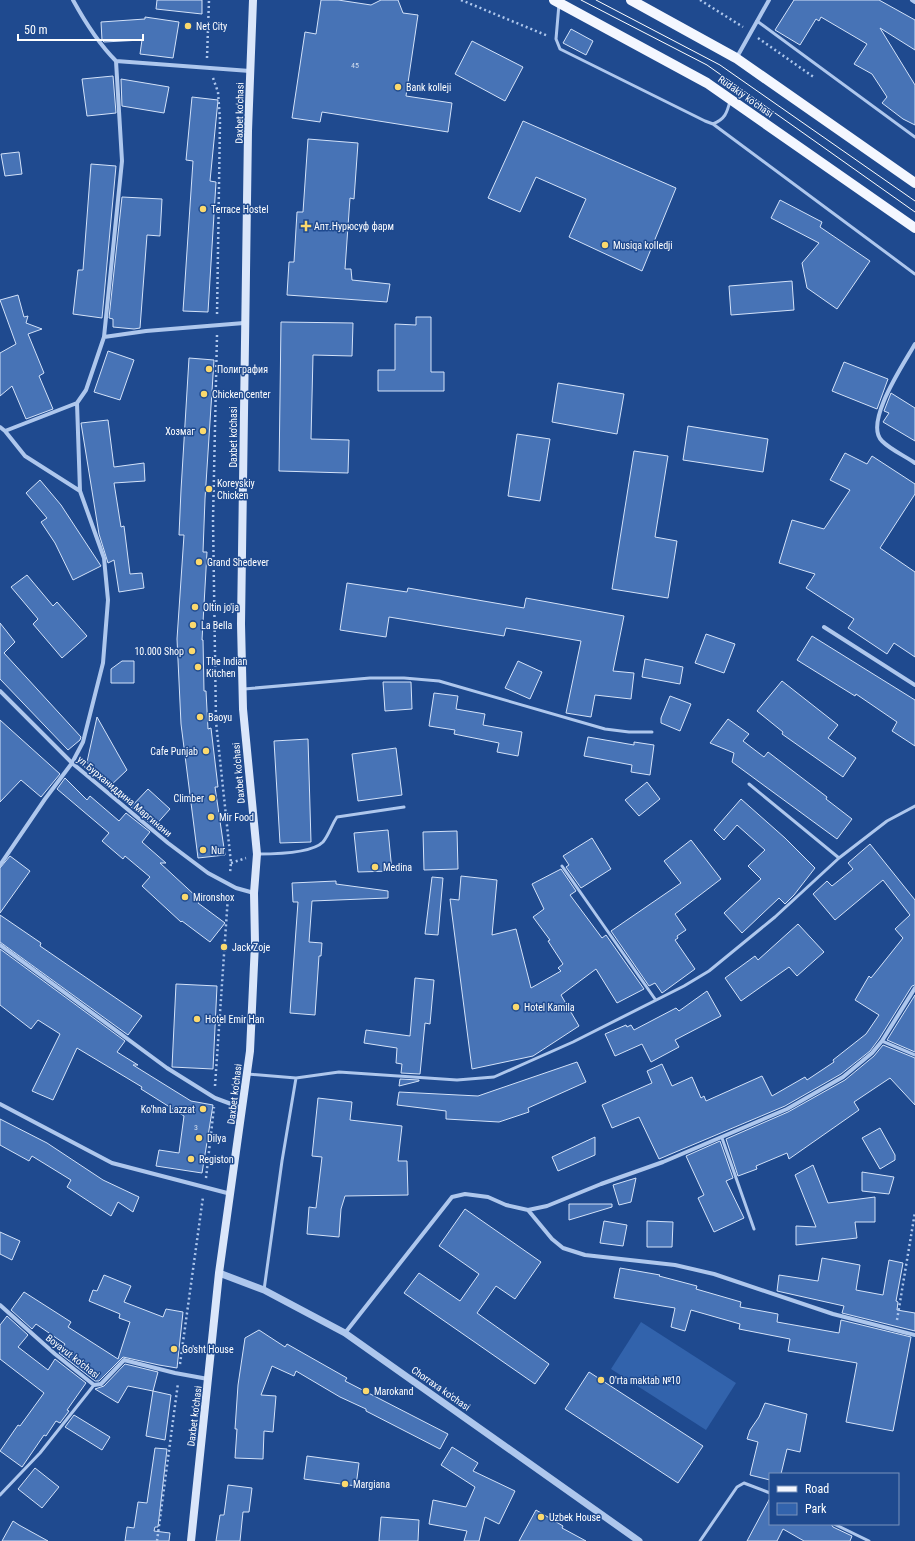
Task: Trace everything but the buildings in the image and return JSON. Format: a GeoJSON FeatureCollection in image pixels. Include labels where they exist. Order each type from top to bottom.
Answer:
{"type":"FeatureCollection","features":[{"type":"Feature","properties":{"kind":"main road","name":"Daxbet ko'chasi"},"geometry":{"type":"LineString","coordinates":[[191,1541],[219,1273],[250,1051],[255,943],[254,893],[257,854],[250,795],[242,689],[241,624],[244,323],[253,0]]}},
{"type":"Feature","properties":{"kind":"main road"},"geometry":{"type":"LineString","coordinates":[[631,0],[736,58],[915,183]]}},
{"type":"Feature","properties":{"kind":"main road","name":"Rudakiy ko'chasi"},"geometry":{"type":"LineString","coordinates":[[557,1],[707,83],[915,228]]}},
{"type":"Feature","properties":{"kind":"street"},"geometry":{"type":"LineString","coordinates":[[73,0],[90,30],[104,49],[116,61],[250,71]]}},
{"type":"Feature","properties":{"kind":"street"},"geometry":{"type":"LineString","coordinates":[[736,58],[769,0]]}},
{"type":"Feature","properties":{"kind":"street"},"geometry":{"type":"LineString","coordinates":[[0,865],[45,799],[72,763],[83,742],[103,662],[108,600],[104,558],[80,491],[77,404],[86,390],[104,337],[122,161],[116,61]]}},
{"type":"Feature","properties":{"kind":"street"},"geometry":{"type":"LineString","coordinates":[[104,337],[146,331],[217,324],[244,323]]}},
{"type":"Feature","properties":{"kind":"street"},"geometry":{"type":"LineString","coordinates":[[915,344],[879,412],[877,427],[880,440],[915,463]]}},
{"type":"Feature","properties":{"kind":"street"},"geometry":{"type":"LineString","coordinates":[[5,431],[77,404]]}},
{"type":"Feature","properties":{"kind":"street"},"geometry":{"type":"LineString","coordinates":[[0,428],[5,431],[25,456],[80,491]]}},
{"type":"Feature","properties":{"kind":"street"},"geometry":{"type":"LineString","coordinates":[[824,627],[915,685]]}},
{"type":"Feature","properties":{"kind":"street","name":"ул.Бурханиддина Маргинани"},"geometry":{"type":"LineString","coordinates":[[0,691],[72,763],[168,843],[208,873],[229,884],[254,893]]}},
{"type":"Feature","properties":{"kind":"street"},"geometry":{"type":"LineString","coordinates":[[0,945],[166,1068],[214,1098],[242,1108]]}},
{"type":"Feature","properties":{"kind":"street"},"geometry":{"type":"LineString","coordinates":[[345,1333],[452,1197],[465,1194],[488,1197],[506,1205],[528,1210],[547,1206],[601,1184],[663,1162],[788,1109],[826,1088],[857,1066],[872,1053],[882,1041],[915,988]]}},
{"type":"Feature","properties":{"kind":"street"},"geometry":{"type":"LineString","coordinates":[[0,1104],[112,1163],[231,1194]]}},
{"type":"Feature","properties":{"kind":"street"},"geometry":{"type":"LineString","coordinates":[[528,1210],[552,1239],[563,1248],[585,1255],[675,1265],[714,1274],[833,1314],[915,1335]]}},
{"type":"Feature","properties":{"kind":"street","name":"Chorraxa ko'chasi"},"geometry":{"type":"LineString","coordinates":[[219,1273],[264,1290],[345,1333],[639,1541]]}},
{"type":"Feature","properties":{"kind":"street","name":"Boyavut ko'chasi"},"geometry":{"type":"LineString","coordinates":[[0,1305],[55,1354],[94,1385],[102,1384],[124,1360],[179,1374],[208,1379]]}},
{"type":"Feature","properties":{"kind":"lane"},"geometry":{"type":"LineString","coordinates":[[557,1],[556,40],[560,49],[713,124],[915,274]]}},
{"type":"Feature","properties":{"kind":"lane"},"geometry":{"type":"LineString","coordinates":[[757,21],[915,137]]}},
{"type":"Feature","properties":{"kind":"lane"},"geometry":{"type":"LineString","coordinates":[[713,124],[720,121],[726,114],[730,99]]}},
{"type":"Feature","properties":{"kind":"lane"},"geometry":{"type":"LineString","coordinates":[[242,689],[370,678],[404,678],[439,681],[605,729],[629,732],[652,732]]}},
{"type":"Feature","properties":{"kind":"lane"},"geometry":{"type":"LineString","coordinates":[[749,784],[839,858]]}},
{"type":"Feature","properties":{"kind":"lane"},"geometry":{"type":"LineString","coordinates":[[247,1074],[296,1078],[339,1072],[457,1080],[494,1077],[573,1042],[655,999],[684,986],[709,971],[775,917],[839,858],[887,821],[915,806]]}},
{"type":"Feature","properties":{"kind":"lane"},"geometry":{"type":"LineString","coordinates":[[257,854],[276,854],[317,847],[324,841],[337,817],[404,807]]}},
{"type":"Feature","properties":{"kind":"lane"},"geometry":{"type":"LineString","coordinates":[[562,866],[655,999]]}},
{"type":"Feature","properties":{"kind":"lane"},"geometry":{"type":"LineString","coordinates":[[882,1041],[915,1055]]}},
{"type":"Feature","properties":{"kind":"lane"},"geometry":{"type":"LineString","coordinates":[[264,1290],[282,1161],[296,1078]]}},
{"type":"Feature","properties":{"kind":"lane"},"geometry":{"type":"LineString","coordinates":[[722,1138],[754,1229]]}},
{"type":"Feature","properties":{"kind":"lane"},"geometry":{"type":"LineString","coordinates":[[0,1495],[40,1453],[94,1385]]}},
{"type":"Feature","properties":{"kind":"lane"},"geometry":{"type":"LineString","coordinates":[[700,1541],[738,1487],[744,1483],[769,1493]]}},
{"type":"Feature","properties":{"kind":"lane"},"geometry":{"type":"LineString","coordinates":[[836,1525],[869,1541]]}},
{"type":"Feature","properties":{"kind":"path"},"geometry":{"type":"LineString","coordinates":[[157,1541],[211,1147],[231,863],[215,706],[213,520],[220,120],[218,92],[205,54],[209,0]]}},
{"type":"Feature","properties":{"kind":"path"},"geometry":{"type":"LineString","coordinates":[[461,0],[556,40]]}},
{"type":"Feature","properties":{"kind":"path"},"geometry":{"type":"LineString","coordinates":[[700,0],[714,7],[820,81]]}},
{"type":"Feature","properties":{"kind":"path"},"geometry":{"type":"LineString","coordinates":[[895,1330],[915,1212]]}},
{"type":"Feature","properties":{"kind":"green space"},"geometry":{"type":"Polygon","coordinates":[[[641,1322],[736,1383],[706,1430],[611,1369],[641,1322]]]}},
{"type":"Feature","properties":{"kind":"tram line"},"geometry":{"type":"LineString","coordinates":[[581,0],[707,65],[915,212]]}},
{"type":"Feature","properties":{"kind":"tram line"},"geometry":{"type":"LineString","coordinates":[[596,0],[720,65],[915,201]]}},
{"type":"Feature","properties":{"kind":"place","name":"Net City"},"geometry":{"type":"Point","coordinates":[188,26]}},
{"type":"Feature","properties":{"kind":"place","name":"Bank kolleji"},"geometry":{"type":"Point","coordinates":[398,87]}},
{"type":"Feature","properties":{"kind":"place","name":"Terrace Hostel"},"geometry":{"type":"Point","coordinates":[203,209]}},
{"type":"Feature","properties":{"kind":"place","name":"Апт.Нурюсуф фарм"},"geometry":{"type":"Point","coordinates":[306,226]}},
{"type":"Feature","properties":{"kind":"place","name":"Musiqa kolledji"},"geometry":{"type":"Point","coordinates":[605,245]}},
{"type":"Feature","properties":{"kind":"place","name":"Полиграфия"},"geometry":{"type":"Point","coordinates":[209,369]}},
{"type":"Feature","properties":{"kind":"place","name":"Chicken center"},"geometry":{"type":"Point","coordinates":[204,394]}},
{"type":"Feature","properties":{"kind":"place","name":"Хозмаг"},"geometry":{"type":"Point","coordinates":[203,431]}},
{"type":"Feature","properties":{"kind":"place","name":"Koreyskiy Chicken"},"geometry":{"type":"Point","coordinates":[209,489]}},
{"type":"Feature","properties":{"kind":"place","name":"Grand Shedever"},"geometry":{"type":"Point","coordinates":[199,562]}},
{"type":"Feature","properties":{"kind":"place","name":"Oltin jo'ja"},"geometry":{"type":"Point","coordinates":[195,607]}},
{"type":"Feature","properties":{"kind":"place","name":"La Bella"},"geometry":{"type":"Point","coordinates":[193,625]}},
{"type":"Feature","properties":{"kind":"place","name":"10.000 Shop"},"geometry":{"type":"Point","coordinates":[192,651]}},
{"type":"Feature","properties":{"kind":"place","name":"The Indian Kitchen"},"geometry":{"type":"Point","coordinates":[198,667]}},
{"type":"Feature","properties":{"kind":"place","name":"Baoyu"},"geometry":{"type":"Point","coordinates":[200,717]}},
{"type":"Feature","properties":{"kind":"place","name":"Cafe Punjab"},"geometry":{"type":"Point","coordinates":[206,751]}},
{"type":"Feature","properties":{"kind":"place","name":"Climber"},"geometry":{"type":"Point","coordinates":[212,798]}},
{"type":"Feature","properties":{"kind":"place","name":"Mir Food"},"geometry":{"type":"Point","coordinates":[211,817]}},
{"type":"Feature","properties":{"kind":"place","name":"Nur"},"geometry":{"type":"Point","coordinates":[203,850]}},
{"type":"Feature","properties":{"kind":"place","name":"Medina"},"geometry":{"type":"Point","coordinates":[375,867]}},
{"type":"Feature","properties":{"kind":"place","name":"Mironshox"},"geometry":{"type":"Point","coordinates":[185,897]}},
{"type":"Feature","properties":{"kind":"place","name":"Jack Zoje"},"geometry":{"type":"Point","coordinates":[224,947]}},
{"type":"Feature","properties":{"kind":"place","name":"Hotel Kamila"},"geometry":{"type":"Point","coordinates":[516,1007]}},
{"type":"Feature","properties":{"kind":"place","name":"Hotel Emir Han"},"geometry":{"type":"Point","coordinates":[197,1019]}},
{"type":"Feature","properties":{"kind":"place","name":"Ko'hna Lazzat"},"geometry":{"type":"Point","coordinates":[203,1109]}},
{"type":"Feature","properties":{"kind":"place","name":"Dilya"},"geometry":{"type":"Point","coordinates":[199,1138]}},
{"type":"Feature","properties":{"kind":"place","name":"Registon"},"geometry":{"type":"Point","coordinates":[191,1159]}},
{"type":"Feature","properties":{"kind":"place","name":"Go'sht House"},"geometry":{"type":"Point","coordinates":[174,1349]}},
{"type":"Feature","properties":{"kind":"place","name":"O'rta maktab №10"},"geometry":{"type":"Point","coordinates":[601,1380]}},
{"type":"Feature","properties":{"kind":"place","name":"Marokand"},"geometry":{"type":"Point","coordinates":[366,1391]}},
{"type":"Feature","properties":{"kind":"place","name":"Margiana"},"geometry":{"type":"Point","coordinates":[345,1484]}},
{"type":"Feature","properties":{"kind":"place","name":"Uzbek House"},"geometry":{"type":"Point","coordinates":[541,1517]}}]}
